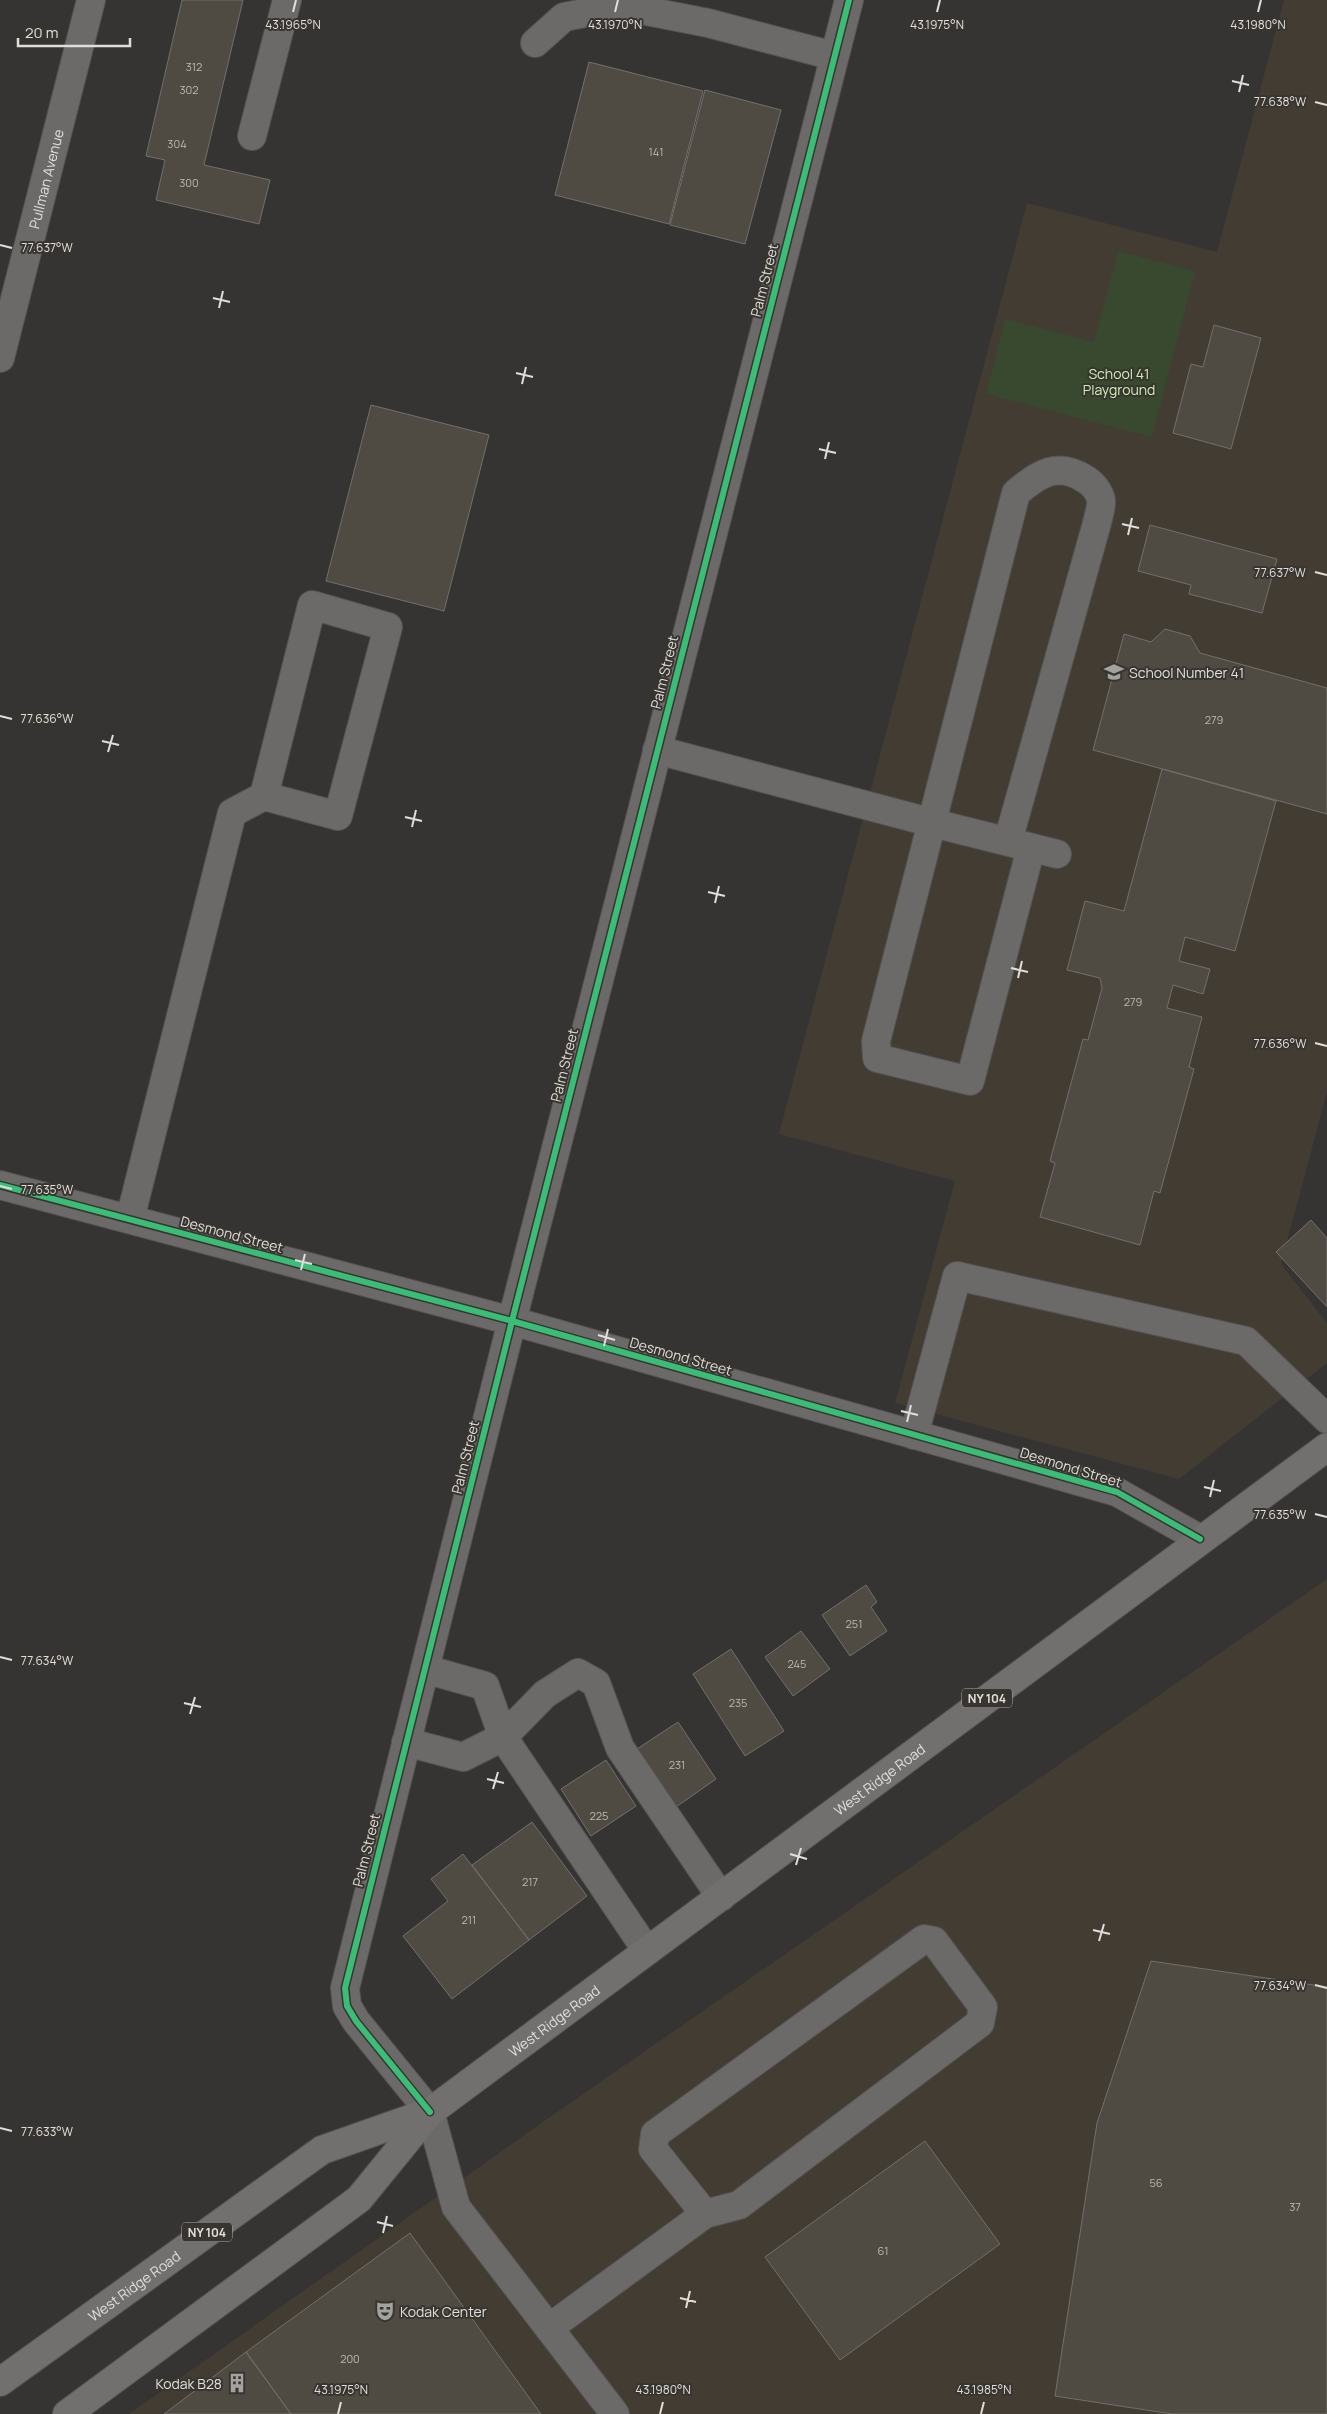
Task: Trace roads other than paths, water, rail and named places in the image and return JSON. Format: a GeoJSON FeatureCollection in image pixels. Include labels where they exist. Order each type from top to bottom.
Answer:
{"type":"FeatureCollection","features":[{"type":"Feature","properties":{"kind":"highway","name":"West Ridge Road"},"geometry":{"type":"LineString","coordinates":[[66,2414],[359,2200],[430,2112],[1200,1539],[1327,1447]]}},
{"type":"Feature","properties":{"kind":"highway","name":"West Ridge Road"},"geometry":{"type":"LineString","coordinates":[[0,2382],[322,2150],[430,2112]]}},
{"type":"Feature","properties":{"kind":"street","name":"Pullman Avenue"},"geometry":{"type":"LineString","coordinates":[[0,358],[91,0]]}},
{"type":"Feature","properties":{"kind":"street"},"geometry":{"type":"LineString","coordinates":[[252,136],[287,0]]}},
{"type":"Feature","properties":{"kind":"street","name":"Palm Street"},"geometry":{"type":"LineString","coordinates":[[430,2112],[356,2021],[347,2006],[345,1988],[512,1321],[848,0]]}},
{"type":"Feature","properties":{"kind":"street"},"geometry":{"type":"LineString","coordinates":[[536,43],[564,16],[621,6],[708,23],[834,56]]}},
{"type":"Feature","properties":{"kind":"street"},"geometry":{"type":"LineString","coordinates":[[1055,470],[1073,471],[1093,484],[1101,500],[1098,523],[1032,848],[970,1081],[877,1058],[876,1041],[1016,493],[1034,478],[1055,470]]}},
{"type":"Feature","properties":{"kind":"street"},"geometry":{"type":"LineString","coordinates":[[130,1219],[232,813],[264,796],[338,816],[388,627],[312,605],[264,796]]}},
{"type":"Feature","properties":{"kind":"street"},"geometry":{"type":"LineString","coordinates":[[657,750],[1032,848]]}},
{"type":"Feature","properties":{"kind":"street","name":"Desmond Street"},"geometry":{"type":"LineString","coordinates":[[0,1185],[512,1321],[1117,1492],[1200,1539]]}},
{"type":"Feature","properties":{"kind":"street"},"geometry":{"type":"LineString","coordinates":[[914,1435],[957,1276],[1246,1341],[1327,1419]]}},
{"type":"Feature","properties":{"kind":"street"},"geometry":{"type":"LineString","coordinates":[[425,1669],[485,1686],[503,1737],[648,1951]]}},
{"type":"Feature","properties":{"kind":"street"},"geometry":{"type":"LineString","coordinates":[[406,1742],[463,1757],[503,1737],[545,1694],[578,1673],[596,1683],[620,1748],[721,1897]]}},
{"type":"Feature","properties":{"kind":"street"},"geometry":{"type":"LineString","coordinates":[[549,2328],[706,2214],[739,2205],[980,2023],[983,2007],[934,1941],[924,1938],[655,2134],[653,2150],[706,2214]]}},
{"type":"Feature","properties":{"kind":"street"},"geometry":{"type":"LineString","coordinates":[[430,2112],[456,2207],[615,2414]]}},
{"type":"Feature","properties":{"kind":"place","name":"School Number 41"},"geometry":{"type":"Point","coordinates":[1114,672]}},
{"type":"Feature","properties":{"kind":"place","name":"Kodak Center"},"geometry":{"type":"Point","coordinates":[385,2311]}},
{"type":"Feature","properties":{"kind":"place","name":"Kodak B28"},"geometry":{"type":"Point","coordinates":[237,2383]}},
{"type":"Feature","properties":{"kind":"park label","name":"School 41 Playground"},"geometry":{"type":"Point","coordinates":[1119,382]}}]}
